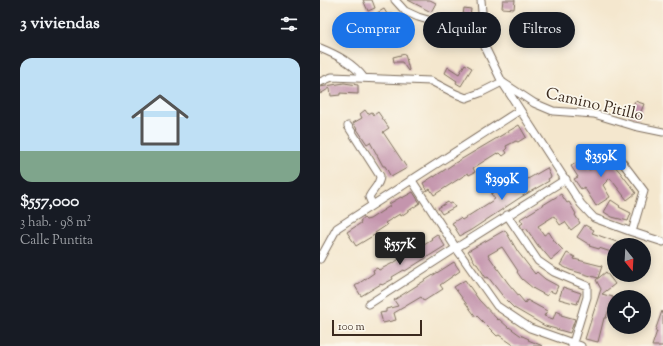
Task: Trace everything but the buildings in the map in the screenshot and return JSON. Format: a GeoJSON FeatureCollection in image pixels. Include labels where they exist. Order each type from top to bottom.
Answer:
{"type":"FeatureCollection","features":[{"type":"Feature","properties":{"kind":"street"},"geometry":{"type":"LineString","coordinates":[[395,0],[405,11],[423,19]]}},
{"type":"Feature","properties":{"kind":"street"},"geometry":{"type":"LineString","coordinates":[[481,0],[482,12]]}},
{"type":"Feature","properties":{"kind":"street"},"geometry":{"type":"LineString","coordinates":[[320,48],[346,60],[358,70],[364,78]]}},
{"type":"Feature","properties":{"kind":"street"},"geometry":{"type":"LineString","coordinates":[[485,48],[502,82],[581,204],[594,218],[663,242]]}},
{"type":"Feature","properties":{"kind":"street"},"geometry":{"type":"LineString","coordinates":[[320,82],[332,77],[431,81],[466,98],[502,82]]}},
{"type":"Feature","properties":{"kind":"street","name":"Camino Pitillo"},"geometry":{"type":"LineString","coordinates":[[502,82],[534,103],[553,111],[594,114],[634,126],[663,132]]}},
{"type":"Feature","properties":{"kind":"street"},"geometry":{"type":"LineString","coordinates":[[320,258],[337,228],[372,204],[520,110]]}},
{"type":"Feature","properties":{"kind":"street"},"geometry":{"type":"LineString","coordinates":[[348,126],[380,176],[380,182],[371,192],[369,197],[372,204]]}},
{"type":"Feature","properties":{"kind":"street"},"geometry":{"type":"LineString","coordinates":[[616,154],[644,191],[632,232]]}},
{"type":"Feature","properties":{"kind":"street"},"geometry":{"type":"LineString","coordinates":[[411,179],[456,248],[497,306],[530,328],[572,345],[581,346]]}},
{"type":"Feature","properties":{"kind":"street"},"geometry":{"type":"LineString","coordinates":[[369,304],[507,215],[566,179]]}},
{"type":"Feature","properties":{"kind":"street"},"geometry":{"type":"LineString","coordinates":[[507,215],[538,261],[554,272],[587,286],[588,297],[572,345]]}}]}
